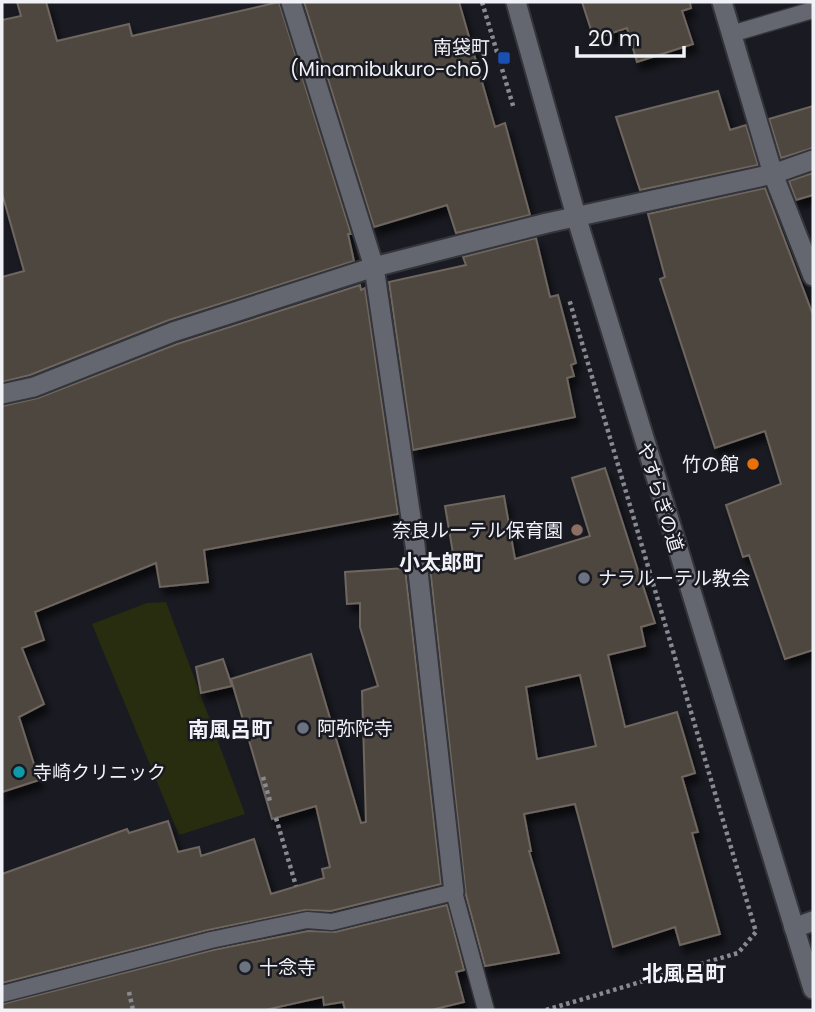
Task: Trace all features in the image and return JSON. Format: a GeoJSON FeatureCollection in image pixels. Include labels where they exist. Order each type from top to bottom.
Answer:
{"type":"FeatureCollection","features":[{"type":"Feature","properties":{"kind":"street"},"geometry":{"type":"LineString","coordinates":[[291,2],[374,267],[415,545],[454,892]]}},
{"type":"Feature","properties":{"kind":"street","name":"やすらぎの道"},"geometry":{"type":"LineString","coordinates":[[516,2],[576,216],[813,989]]}},
{"type":"Feature","properties":{"kind":"street"},"geometry":{"type":"LineString","coordinates":[[722,2],[773,174],[813,276]]}},
{"type":"Feature","properties":{"kind":"street"},"geometry":{"type":"LineString","coordinates":[[2,394],[34,387],[173,332],[374,267],[576,216],[773,174],[813,160]]}},
{"type":"Feature","properties":{"kind":"street"},"geometry":{"type":"LineString","coordinates":[[794,928],[813,921]]}},
{"type":"Feature","properties":{"kind":"lane"},"geometry":{"type":"LineString","coordinates":[[731,34],[813,10]]}},
{"type":"Feature","properties":{"kind":"lane"},"geometry":{"type":"LineString","coordinates":[[2,993],[211,940],[307,920],[332,922],[454,892],[486,1010]]}},
{"type":"Feature","properties":{"kind":"path"},"geometry":{"type":"LineString","coordinates":[[482,2],[516,116]]}},
{"type":"Feature","properties":{"kind":"path"},"geometry":{"type":"LineString","coordinates":[[546,1010],[738,953],[756,932],[565,287]]}},
{"type":"Feature","properties":{"kind":"path"},"geometry":{"type":"LineString","coordinates":[[263,777],[270,801]]}},
{"type":"Feature","properties":{"kind":"path"},"geometry":{"type":"LineString","coordinates":[[276,818],[296,886]]}},
{"type":"Feature","properties":{"kind":"path"},"geometry":{"type":"LineString","coordinates":[[129,992],[133,1010]]}},
{"type":"Feature","properties":{"kind":"green space"},"geometry":{"type":"Polygon","coordinates":[[[166,602],[245,814],[179,835],[92,624],[147,603],[166,602]]]}},
{"type":"Feature","properties":{"kind":"building"},"geometry":{"type":"Polygon","coordinates":[[[17,2],[46,2],[57,41],[129,24],[132,36],[279,2],[351,234],[348,234],[354,261],[169,320],[30,375],[2,382],[2,277],[24,271],[2,193],[2,20],[21,16],[17,2]]]}},
{"type":"Feature","properties":{"kind":"building"},"geometry":{"type":"Polygon","coordinates":[[[304,2],[459,2],[495,127],[505,123],[530,215],[456,233],[447,205],[374,227],[304,2]]]}},
{"type":"Feature","properties":{"kind":"building"},"geometry":{"type":"Polygon","coordinates":[[[582,2],[690,2],[691,8],[682,11],[693,44],[637,62],[627,28],[594,39],[582,2]]]}},
{"type":"Feature","properties":{"kind":"building"},"geometry":{"type":"Polygon","coordinates":[[[718,91],[730,130],[746,125],[758,165],[640,190],[616,117],[718,91]]]}},
{"type":"Feature","properties":{"kind":"building"},"geometry":{"type":"Polygon","coordinates":[[[813,106],[813,148],[781,158],[769,119],[813,106]]]}},
{"type":"Feature","properties":{"kind":"building"},"geometry":{"type":"Polygon","coordinates":[[[813,173],[813,195],[796,200],[789,181],[813,173]]]}},
{"type":"Feature","properties":{"kind":"building"},"geometry":{"type":"Polygon","coordinates":[[[765,188],[813,315],[813,650],[785,659],[749,555],[743,557],[726,505],[781,484],[765,431],[715,448],[660,279],[665,277],[648,214],[765,188]]]}},
{"type":"Feature","properties":{"kind":"building"},"geometry":{"type":"Polygon","coordinates":[[[536,238],[550,297],[558,295],[576,363],[571,365],[574,376],[567,378],[575,417],[413,450],[389,282],[466,265],[463,257],[536,238]]]}},
{"type":"Feature","properties":{"kind":"building"},"geometry":{"type":"Polygon","coordinates":[[[360,285],[361,290],[365,288],[398,514],[204,550],[208,582],[160,587],[156,563],[35,612],[44,640],[22,648],[44,704],[19,717],[39,780],[2,792],[2,406],[38,398],[177,344],[360,285]]]}},
{"type":"Feature","properties":{"kind":"building"},"geometry":{"type":"Polygon","coordinates":[[[605,468],[655,623],[641,627],[645,646],[608,655],[625,727],[677,712],[695,773],[682,777],[698,832],[692,833],[720,934],[680,945],[675,927],[613,947],[575,804],[524,814],[529,851],[559,953],[485,966],[466,895],[430,567],[455,565],[445,506],[504,496],[515,559],[590,536],[572,478],[605,468]],[[580,675],[526,687],[537,759],[596,746],[580,675]]]}},
{"type":"Feature","properties":{"kind":"building"},"geometry":{"type":"Polygon","coordinates":[[[405,568],[441,884],[331,911],[305,910],[208,930],[2,983],[2,874],[127,829],[129,833],[168,821],[178,852],[199,847],[201,856],[254,839],[271,894],[324,878],[322,869],[330,867],[316,806],[272,819],[231,679],[311,654],[361,823],[366,822],[362,691],[378,686],[360,627],[360,603],[347,604],[345,572],[405,568]]]}},
{"type":"Feature","properties":{"kind":"building"},"geometry":{"type":"Polygon","coordinates":[[[223,659],[232,686],[201,693],[196,667],[223,659]]]}},
{"type":"Feature","properties":{"kind":"building"},"geometry":{"type":"Polygon","coordinates":[[[447,905],[464,970],[456,972],[464,1002],[431,1010],[345,1010],[343,1002],[324,1005],[323,997],[265,1010],[2,1010],[2,1004],[213,950],[308,931],[335,932],[447,905]]]}},
{"type":"Feature","properties":{"kind":"place","name":"南袋町 (Minamibukuro-chō)"},"geometry":{"type":"Point","coordinates":[504,58]}},
{"type":"Feature","properties":{"kind":"place","name":"竹の館"},"geometry":{"type":"Point","coordinates":[753,464]}},
{"type":"Feature","properties":{"kind":"place","name":"奈良ルーテル保育園"},"geometry":{"type":"Point","coordinates":[577,530]}},
{"type":"Feature","properties":{"kind":"place","name":"ナラルーテル教会"},"geometry":{"type":"Point","coordinates":[584,578]}},
{"type":"Feature","properties":{"kind":"place","name":"阿弥陀寺"},"geometry":{"type":"Point","coordinates":[303,728]}},
{"type":"Feature","properties":{"kind":"place","name":"寺崎クリニック"},"geometry":{"type":"Point","coordinates":[19,772]}},
{"type":"Feature","properties":{"kind":"place","name":"十念寺"},"geometry":{"type":"Point","coordinates":[245,967]}},
{"type":"Feature","properties":{"kind":"district","name":"小太郎町"},"geometry":{"type":"Point","coordinates":[441,562]}},
{"type":"Feature","properties":{"kind":"district","name":"南風呂町"},"geometry":{"type":"Point","coordinates":[230,729]}},
{"type":"Feature","properties":{"kind":"district","name":"北風呂町"},"geometry":{"type":"Point","coordinates":[684,973]}}]}
